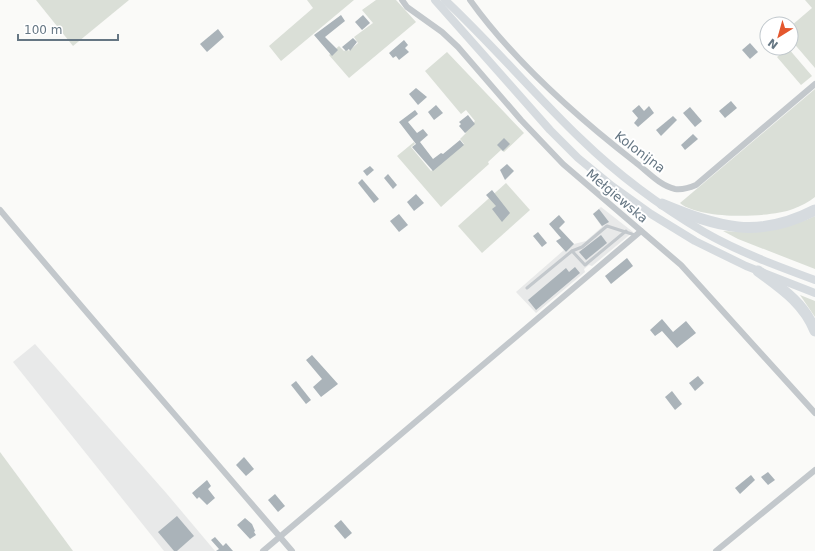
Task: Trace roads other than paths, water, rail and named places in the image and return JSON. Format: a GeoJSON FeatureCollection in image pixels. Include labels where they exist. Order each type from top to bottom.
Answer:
{"type":"FeatureCollection","features":[{"type":"Feature","properties":{"kind":"highway"},"geometry":{"type":"LineString","coordinates":[[662,204],[710,223],[743,228],[781,223],[815,210]]}},
{"type":"Feature","properties":{"kind":"highway"},"geometry":{"type":"LineString","coordinates":[[758,271],[797,301],[806,312],[815,331]]}},
{"type":"Feature","properties":{"kind":"main road"},"geometry":{"type":"LineString","coordinates":[[435,0],[543,123],[600,177],[636,204],[674,229],[711,250],[758,271],[815,293]]}},
{"type":"Feature","properties":{"kind":"main road"},"geometry":{"type":"LineString","coordinates":[[445,0],[587,144],[621,173],[700,230],[726,243],[815,280]]}},
{"type":"Feature","properties":{"kind":"street","name":"Mełgiewska"},"geometry":{"type":"LineString","coordinates":[[402,0],[408,7],[442,32],[458,47],[521,120],[563,164],[639,233],[681,265],[815,413]]}},
{"type":"Feature","properties":{"kind":"street","name":"Kolonijna"},"geometry":{"type":"LineString","coordinates":[[470,0],[491,29],[564,102],[601,136],[658,180],[676,189],[688,188],[696,185],[815,84]]}},
{"type":"Feature","properties":{"kind":"street"},"geometry":{"type":"LineString","coordinates":[[0,210],[82,308],[143,375],[197,441],[292,551]]}},
{"type":"Feature","properties":{"kind":"street"},"geometry":{"type":"LineString","coordinates":[[263,551],[639,233]]}},
{"type":"Feature","properties":{"kind":"street"},"geometry":{"type":"LineString","coordinates":[[716,551],[815,470]]}},
{"type":"Feature","properties":{"kind":"lane"},"geometry":{"type":"LineString","coordinates":[[527,288],[572,252],[582,247],[607,226],[639,233]]}},
{"type":"Feature","properties":{"kind":"lane"},"geometry":{"type":"LineString","coordinates":[[572,252],[585,265],[626,231]]}}]}
